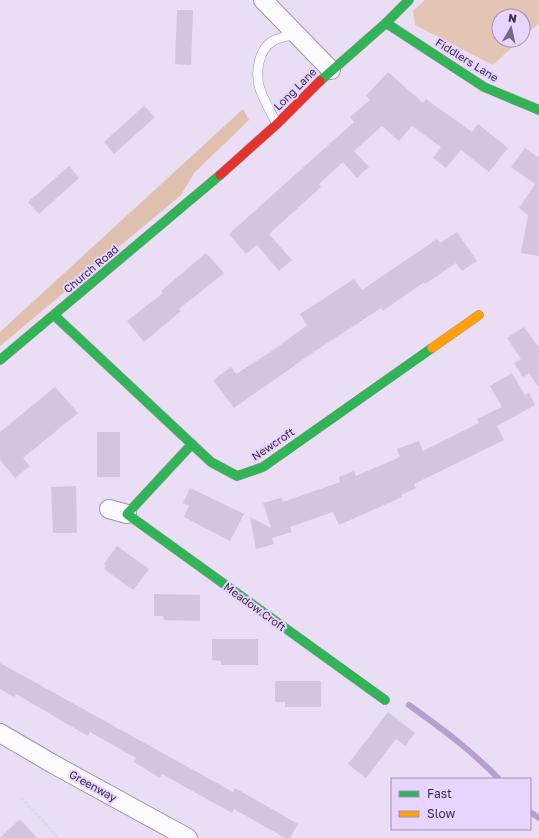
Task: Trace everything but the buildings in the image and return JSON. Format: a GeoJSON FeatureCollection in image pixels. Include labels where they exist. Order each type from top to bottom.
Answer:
{"type":"FeatureCollection","features":[{"type":"Feature","properties":{"kind":"street"},"geometry":{"type":"LineString","coordinates":[[263,0],[331,70]]}},
{"type":"Feature","properties":{"kind":"street","name":"Long Lane"},"geometry":{"type":"LineString","coordinates":[[197,196],[277,124],[331,70],[386,23],[409,0]]}},
{"type":"Feature","properties":{"kind":"street","name":"Fiddlers Lane"},"geometry":{"type":"LineString","coordinates":[[386,23],[484,87],[539,110]]}},
{"type":"Feature","properties":{"kind":"street","name":"Church Road"},"geometry":{"type":"LineString","coordinates":[[0,360],[55,316],[197,196]]}},
{"type":"Feature","properties":{"kind":"street","name":"Newcroft"},"geometry":{"type":"LineString","coordinates":[[55,316],[212,462],[237,476],[264,467],[479,314]]}},
{"type":"Feature","properties":{"kind":"street"},"geometry":{"type":"LineString","coordinates":[[127,514],[192,444]]}},
{"type":"Feature","properties":{"kind":"street","name":"Meadow Croft"},"geometry":{"type":"LineString","coordinates":[[109,509],[127,514],[385,700]]}},
{"type":"Feature","properties":{"kind":"street","name":"Greenway"},"geometry":{"type":"LineString","coordinates":[[0,733],[53,764],[188,838]]}},
{"type":"Feature","properties":{"kind":"lane"},"geometry":{"type":"LineString","coordinates":[[277,124],[259,89],[258,76],[262,53],[272,41],[297,34]]}},
{"type":"Feature","properties":{"kind":"path"},"geometry":{"type":"LineString","coordinates":[[21,798],[59,838]]}},
{"type":"Feature","properties":{"kind":"shaded area"},"geometry":{"type":"Polygon","coordinates":[[[425,0],[539,0],[539,23],[531,30],[531,8],[491,8],[491,48],[511,48],[493,65],[415,25],[413,11],[425,0]]]}},
{"type":"Feature","properties":{"kind":"shaded area"},"geometry":{"type":"Polygon","coordinates":[[[243,109],[249,120],[194,173],[181,195],[0,346],[0,332],[243,109]]]}},
{"type":"Feature","properties":{"kind":"waterway"},"geometry":{"type":"LineString","coordinates":[[409,705],[467,749],[498,778]]}},
{"type":"Feature","properties":{"kind":"waterway"},"geometry":{"type":"LineString","coordinates":[[531,813],[539,818]]}},
{"type":"Feature","properties":{"kind":"traffic: fast"},"geometry":{"type":"LineString","coordinates":[[320,81],[386,23],[409,0]]}},
{"type":"Feature","properties":{"kind":"traffic: fast"},"geometry":{"type":"LineString","coordinates":[[386,23],[484,87],[539,110]]}},
{"type":"Feature","properties":{"kind":"traffic: fast"},"geometry":{"type":"LineString","coordinates":[[0,360],[220,175]]}},
{"type":"Feature","properties":{"kind":"traffic: fast"},"geometry":{"type":"LineString","coordinates":[[55,316],[211,462],[237,476],[263,467],[432,348]]}},
{"type":"Feature","properties":{"kind":"traffic: fast"},"geometry":{"type":"LineString","coordinates":[[192,444],[127,514],[385,700]]}},
{"type":"Feature","properties":{"kind":"traffic: slow"},"geometry":{"type":"LineString","coordinates":[[432,348],[479,315]]}},
{"type":"Feature","properties":{"kind":"traffic: jam"},"geometry":{"type":"LineString","coordinates":[[220,175],[277,124],[320,81]]}}]}
